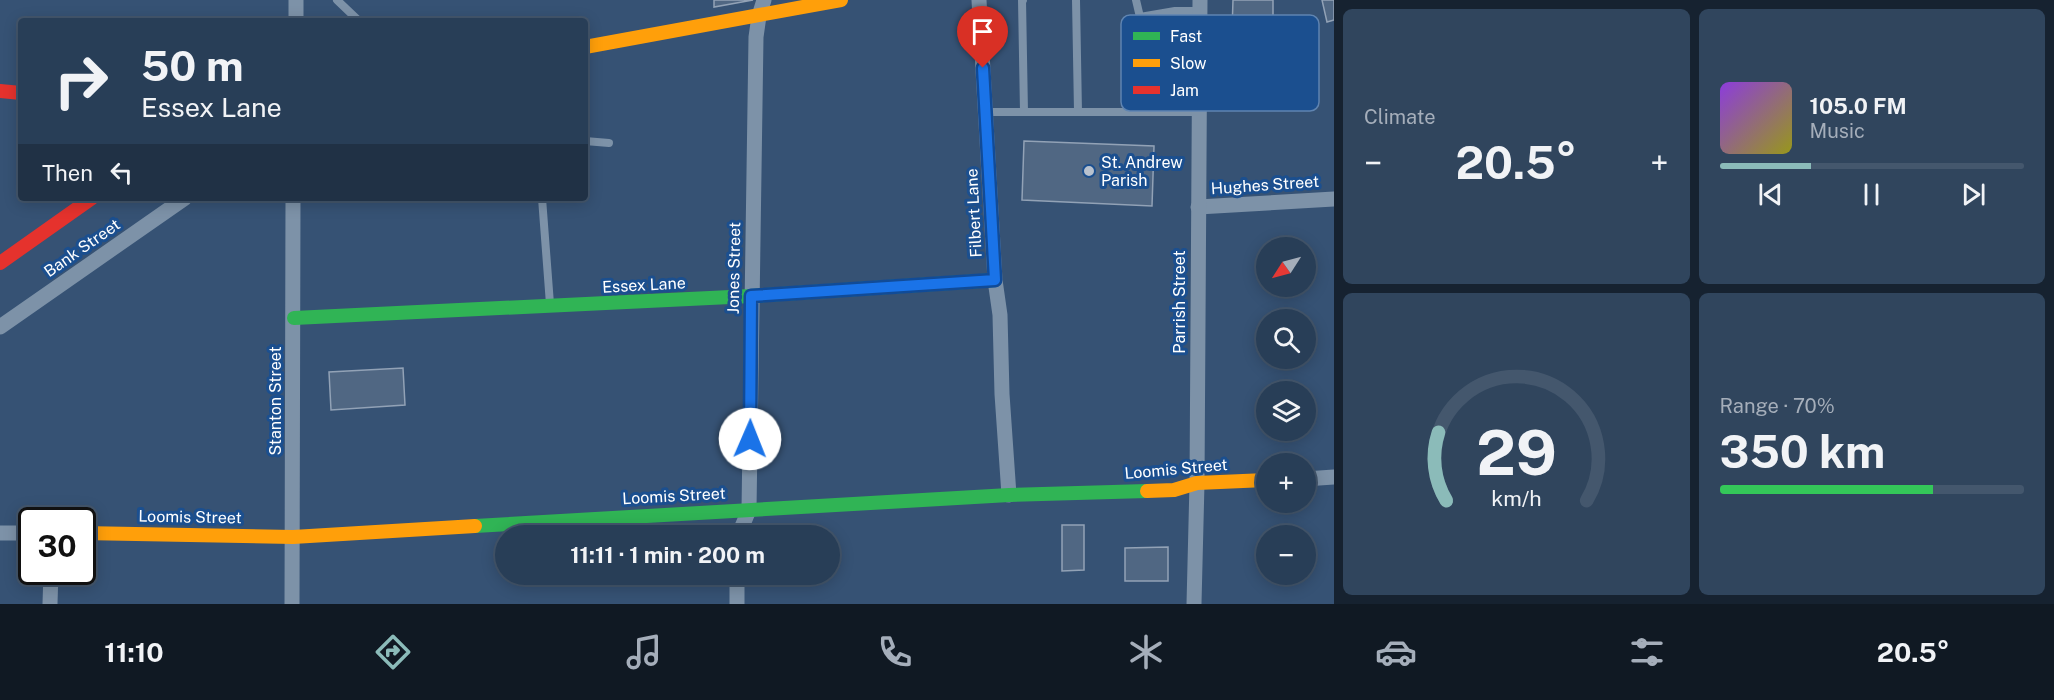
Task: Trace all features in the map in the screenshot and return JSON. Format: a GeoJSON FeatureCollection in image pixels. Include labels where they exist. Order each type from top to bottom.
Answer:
{"type":"FeatureCollection","features":[{"type":"Feature","properties":{"kind":"street"},"geometry":{"type":"LineString","coordinates":[[296,0],[296,18]]}},
{"type":"Feature","properties":{"kind":"street","name":"Jones Street"},"geometry":{"type":"LineString","coordinates":[[743,525],[749,510],[756,37],[759,16],[765,0]]}},
{"type":"Feature","properties":{"kind":"street"},"geometry":{"type":"LineString","coordinates":[[588,46],[841,0]]}},
{"type":"Feature","properties":{"kind":"street","name":"Filbert Lane"},"geometry":{"type":"LineString","coordinates":[[980,0],[1009,495]]}},
{"type":"Feature","properties":{"kind":"street"},"geometry":{"type":"LineString","coordinates":[[0,91],[18,93]]}},
{"type":"Feature","properties":{"kind":"street","name":"Parrish Street"},"geometry":{"type":"LineString","coordinates":[[1194,604],[1197,483],[1198,112]]}},
{"type":"Feature","properties":{"kind":"street","name":"Hughes Street"},"geometry":{"type":"LineString","coordinates":[[1198,207],[1334,199]]}},
{"type":"Feature","properties":{"kind":"street"},"geometry":{"type":"LineString","coordinates":[[0,263],[88,201]]}},
{"type":"Feature","properties":{"kind":"street","name":"Bank Street"},"geometry":{"type":"LineString","coordinates":[[0,327],[181,201]]}},
{"type":"Feature","properties":{"kind":"street","name":"Stanton Street"},"geometry":{"type":"LineString","coordinates":[[292,604],[293,201]]}},
{"type":"Feature","properties":{"kind":"street","name":"Essex Lane"},"geometry":{"type":"LineString","coordinates":[[294,318],[751,296],[995,280]]}},
{"type":"Feature","properties":{"kind":"street"},"geometry":{"type":"LineString","coordinates":[[1316,478],[1334,477]]}},
{"type":"Feature","properties":{"kind":"street","name":"Loomis Street"},"geometry":{"type":"LineString","coordinates":[[96,533],[293,537],[1009,495],[1174,490],[1197,483],[1256,480]]}},
{"type":"Feature","properties":{"kind":"street"},"geometry":{"type":"LineString","coordinates":[[0,533],[18,533]]}},
{"type":"Feature","properties":{"kind":"street"},"geometry":{"type":"LineString","coordinates":[[51,585],[51,604]]}},
{"type":"Feature","properties":{"kind":"street"},"geometry":{"type":"LineString","coordinates":[[737,585],[737,604]]}},
{"type":"Feature","properties":{"kind":"lane"},"geometry":{"type":"LineString","coordinates":[[338,0],[356,18]]}},
{"type":"Feature","properties":{"kind":"lane"},"geometry":{"type":"LineString","coordinates":[[1023,0],[1024,112]]}},
{"type":"Feature","properties":{"kind":"lane"},"geometry":{"type":"LineString","coordinates":[[1077,0],[1078,112]]}},
{"type":"Feature","properties":{"kind":"lane"},"geometry":{"type":"LineString","coordinates":[[1136,0],[1140,15]]}},
{"type":"Feature","properties":{"kind":"lane"},"geometry":{"type":"LineString","coordinates":[[1173,0],[1175,11]]}},
{"type":"Feature","properties":{"kind":"lane"},"geometry":{"type":"LineString","coordinates":[[1152,15],[1199,5]]}},
{"type":"Feature","properties":{"kind":"lane"},"geometry":{"type":"LineString","coordinates":[[986,112],[1198,112]]}},
{"type":"Feature","properties":{"kind":"lane"},"geometry":{"type":"LineString","coordinates":[[588,141],[609,143]]}},
{"type":"Feature","properties":{"kind":"lane"},"geometry":{"type":"LineString","coordinates":[[542,201],[550,305]]}},
{"type":"Feature","properties":{"kind":"building"},"geometry":{"type":"Polygon","coordinates":[[[714,0],[753,0],[714,7],[714,0]]]}},
{"type":"Feature","properties":{"kind":"building"},"geometry":{"type":"Polygon","coordinates":[[[1233,0],[1273,0],[1273,15],[1233,15],[1233,0]]]}},
{"type":"Feature","properties":{"kind":"building"},"geometry":{"type":"Polygon","coordinates":[[[1322,0],[1334,0],[1334,20],[1327,22],[1322,0]]]}},
{"type":"Feature","properties":{"kind":"building"},"geometry":{"type":"Polygon","coordinates":[[[1024,141],[1154,146],[1152,206],[1022,200],[1024,141]]]}},
{"type":"Feature","properties":{"kind":"building"},"geometry":{"type":"Polygon","coordinates":[[[403,368],[405,405],[331,410],[329,372],[403,368]]]}},
{"type":"Feature","properties":{"kind":"building"},"geometry":{"type":"Polygon","coordinates":[[[1062,525],[1084,525],[1084,570],[1062,571],[1062,525]]]}},
{"type":"Feature","properties":{"kind":"building"},"geometry":{"type":"Polygon","coordinates":[[[1168,547],[1168,581],[1125,581],[1125,548],[1168,547]]]}},
{"type":"Feature","properties":{"kind":"traffic: fast"},"geometry":{"type":"LineString","coordinates":[[294,318],[751,296],[995,280]]}},
{"type":"Feature","properties":{"kind":"traffic: fast"},"geometry":{"type":"LineString","coordinates":[[475,526],[1009,495],[1147,491]]}},
{"type":"Feature","properties":{"kind":"traffic: slow"},"geometry":{"type":"LineString","coordinates":[[588,46],[841,0]]}},
{"type":"Feature","properties":{"kind":"traffic: slow"},"geometry":{"type":"LineString","coordinates":[[1147,491],[1174,490],[1197,483],[1256,480]]}},
{"type":"Feature","properties":{"kind":"traffic: slow"},"geometry":{"type":"LineString","coordinates":[[96,533],[293,537],[475,526]]}},
{"type":"Feature","properties":{"kind":"traffic: jam"},"geometry":{"type":"LineString","coordinates":[[0,91],[18,93]]}},
{"type":"Feature","properties":{"kind":"traffic: jam"},"geometry":{"type":"LineString","coordinates":[[0,263],[88,201]]}},
{"type":"Feature","properties":{"kind":"place","name":"St. Andrew Parish"},"geometry":{"type":"Point","coordinates":[1089,171]}},
{"type":"Feature","properties":{"kind":"route"},"geometry":{"type":"LineString","coordinates":[[750,439],[751,296],[995,280],[983,68]]}}]}
